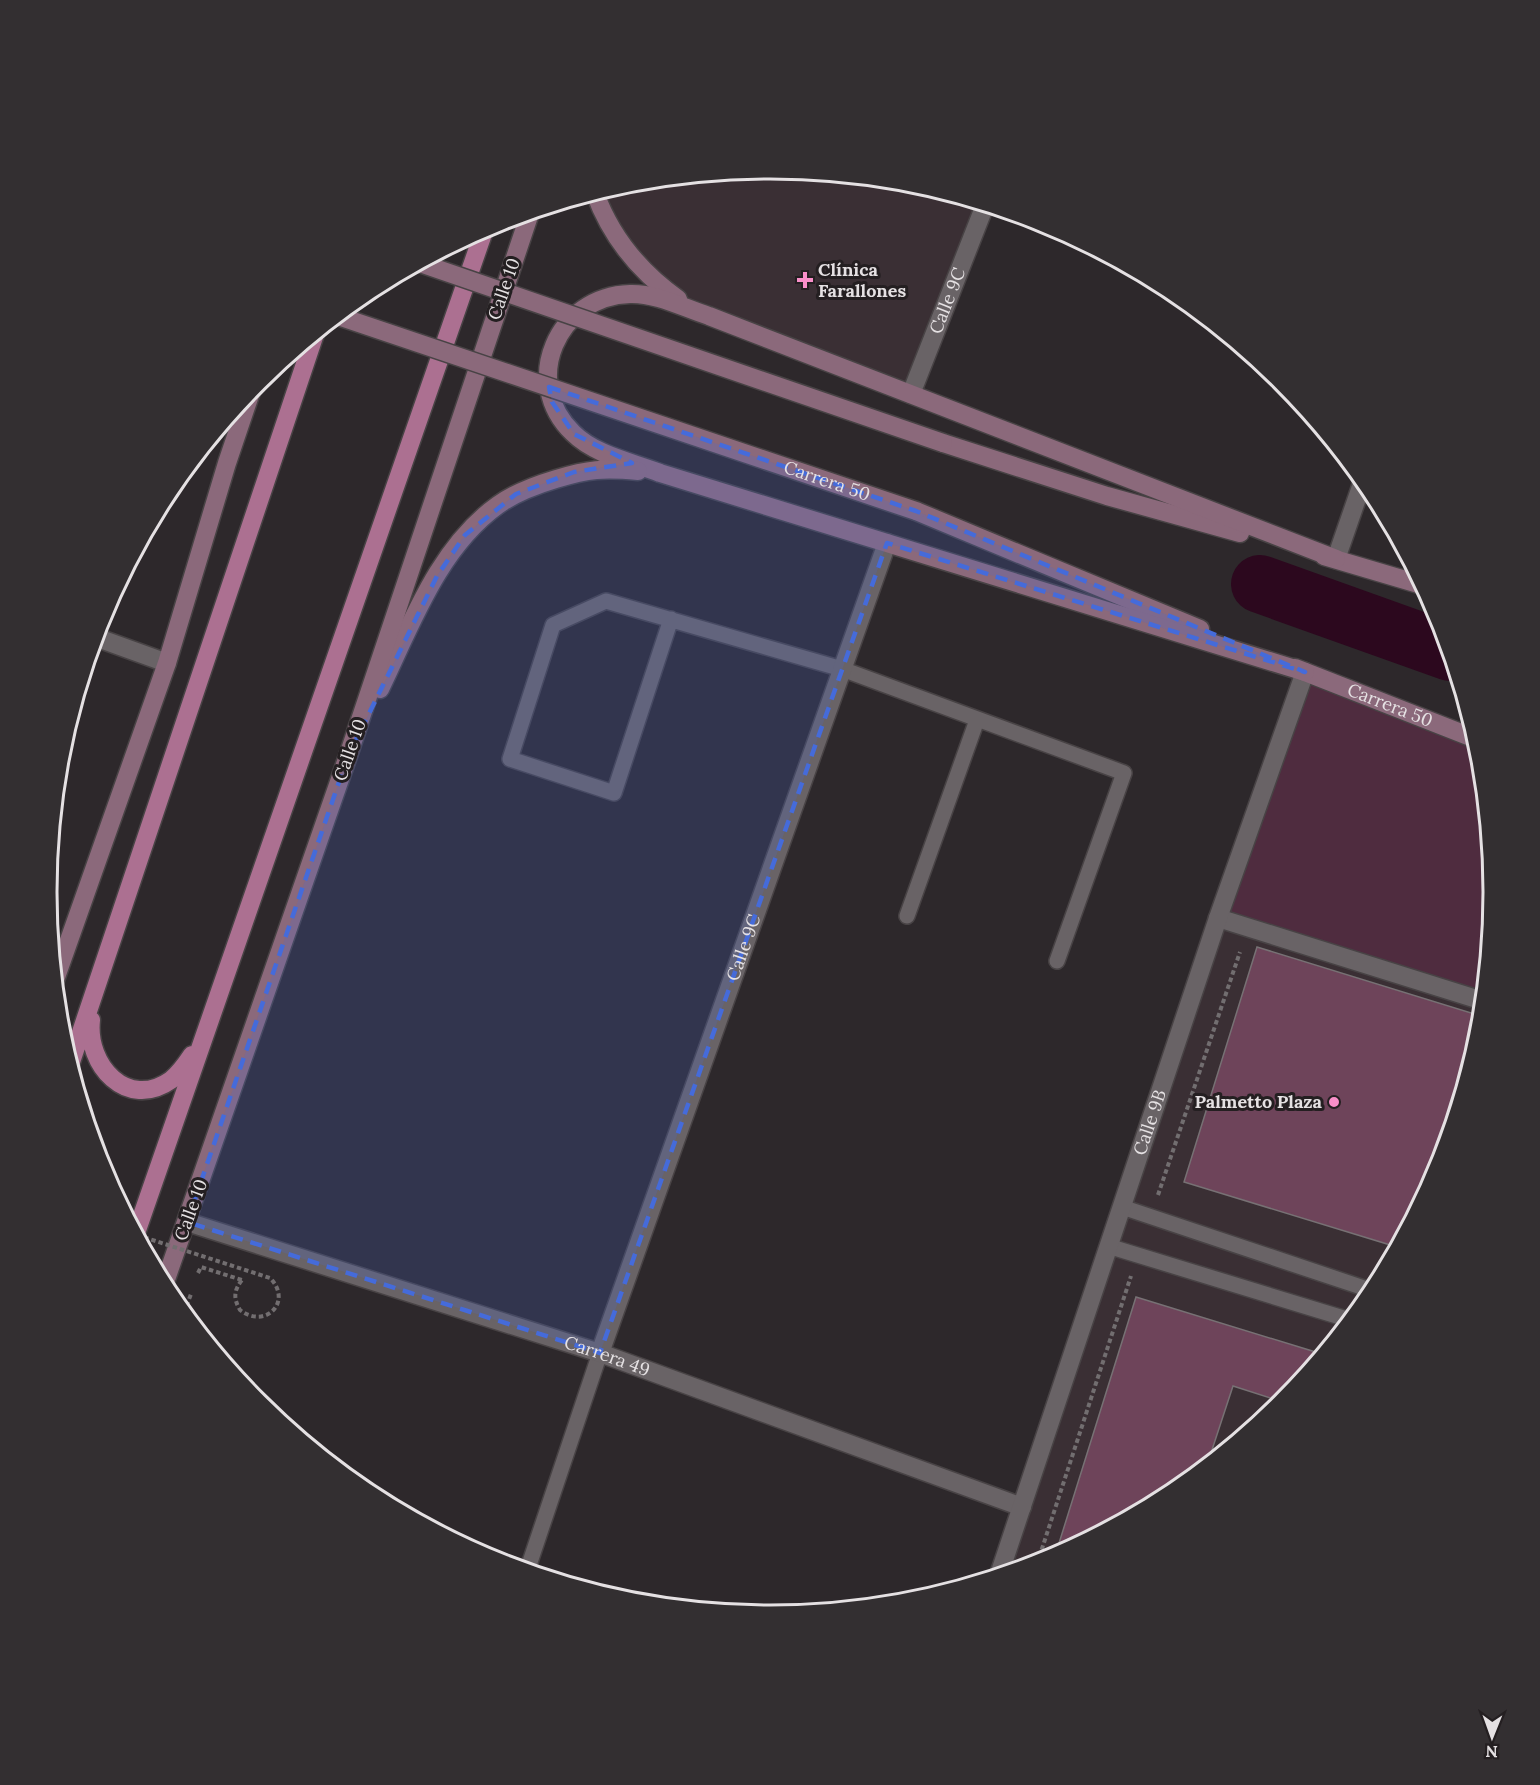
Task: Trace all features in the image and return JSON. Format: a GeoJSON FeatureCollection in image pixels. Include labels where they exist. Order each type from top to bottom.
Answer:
{"type":"FeatureCollection","features":[{"type":"Feature","properties":{"kind":"main road","name":"Calle 10"},"geometry":{"type":"LineString","coordinates":[[139,1224],[480,242]]}},
{"type":"Feature","properties":{"kind":"main road"},"geometry":{"type":"LineString","coordinates":[[75,1050],[310,348]]}},
{"type":"Feature","properties":{"kind":"main road"},"geometry":{"type":"LineString","coordinates":[[95,991],[90,1022],[91,1045],[97,1060],[108,1075],[125,1086],[153,1088],[170,1080],[184,1066],[206,1029]]}},
{"type":"Feature","properties":{"kind":"street"},"geometry":{"type":"LineString","coordinates":[[598,201],[611,229],[643,271],[685,304],[708,316]]}},
{"type":"Feature","properties":{"kind":"street","name":"Calle 9C"},"geometry":{"type":"LineString","coordinates":[[911,394],[982,212]]}},
{"type":"Feature","properties":{"kind":"street","name":"Calle 10"},"geometry":{"type":"LineString","coordinates":[[168,1274],[348,756],[527,222]]}},
{"type":"Feature","properties":{"kind":"street"},"geometry":{"type":"LineString","coordinates":[[430,266],[943,443],[1107,496],[1411,582]]}},
{"type":"Feature","properties":{"kind":"street"},"geometry":{"type":"LineString","coordinates":[[660,473],[589,446],[561,420],[552,402],[548,383],[549,363],[554,345],[563,327],[593,302],[631,293],[651,296],[1336,559]]}},
{"type":"Feature","properties":{"kind":"street","name":"Carrera 50"},"geometry":{"type":"LineString","coordinates":[[347,319],[916,511],[1305,672],[1465,734]]}},
{"type":"Feature","properties":{"kind":"street"},"geometry":{"type":"LineString","coordinates":[[61,963],[167,663],[245,411]]}},
{"type":"Feature","properties":{"kind":"street"},"geometry":{"type":"LineString","coordinates":[[227,463],[229,428]]}},
{"type":"Feature","properties":{"kind":"street"},"geometry":{"type":"LineString","coordinates":[[348,756],[436,576],[449,555],[482,518],[516,494],[537,484],[574,472],[598,468],[660,473]]}},
{"type":"Feature","properties":{"kind":"street","name":"Carrera 50"},"geometry":{"type":"LineString","coordinates":[[660,473],[1305,672]]}},
{"type":"Feature","properties":{"kind":"street"},"geometry":{"type":"LineString","coordinates":[[1336,559],[1360,491]]}},
{"type":"Feature","properties":{"kind":"street","name":"Calle 9C"},"geometry":{"type":"LineString","coordinates":[[600,1353],[887,543]]}},
{"type":"Feature","properties":{"kind":"street"},"geometry":{"type":"LineString","coordinates":[[104,640],[167,663]]}},
{"type":"Feature","properties":{"kind":"street","name":"Calle 9B"},"geometry":{"type":"LineString","coordinates":[[1002,1567],[1218,918],[1305,672]]}},
{"type":"Feature","properties":{"kind":"street"},"geometry":{"type":"LineString","coordinates":[[1218,918],[1475,998]]}},
{"type":"Feature","properties":{"kind":"street","name":"Carrera 49"},"geometry":{"type":"LineString","coordinates":[[187,1222],[600,1353],[1022,1507]]}},
{"type":"Feature","properties":{"kind":"lane"},"geometry":{"type":"LineString","coordinates":[[670,619],[614,793],[510,759],[553,625],[606,601],[670,619],[842,669],[1124,773],[1057,961]]}},
{"type":"Feature","properties":{"kind":"lane"},"geometry":{"type":"LineString","coordinates":[[907,916],[976,720]]}},
{"type":"Feature","properties":{"kind":"lane"},"geometry":{"type":"LineString","coordinates":[[1122,1207],[1364,1288]]}},
{"type":"Feature","properties":{"kind":"lane"},"geometry":{"type":"LineString","coordinates":[[1108,1246],[1343,1318]]}},
{"type":"Feature","properties":{"kind":"lane"},"geometry":{"type":"LineString","coordinates":[[530,1564],[600,1353]]}},
{"type":"Feature","properties":{"kind":"path"},"geometry":{"type":"LineString","coordinates":[[147,1238],[270,1278],[276,1284],[279,1294],[277,1305],[263,1317],[252,1317],[240,1310],[236,1303],[236,1288],[242,1280],[201,1267]]}},
{"type":"Feature","properties":{"kind":"highlighted area"},"geometry":{"type":"Polygon","coordinates":[[[549,387],[916,511],[1305,672],[887,543],[600,1353],[187,1222],[348,756],[437,576],[465,535],[516,494],[574,472],[632,463],[574,434],[552,402],[549,387]]]}},
{"type":"Feature","properties":{"kind":"shaded area","name":"Clínica Farallones"},"geometry":{"type":"Polygon","coordinates":[[[770,179],[817,181],[909,193],[982,212],[911,394],[663,289],[600,200],[677,186],[770,179]]]}},
{"type":"Feature","properties":{"kind":"shaded area"},"geometry":{"type":"Polygon","coordinates":[[[1305,672],[1465,735],[1477,799],[1483,893],[1475,998],[1218,918],[1305,672]]]}},
{"type":"Feature","properties":{"kind":"shaded area"},"geometry":{"type":"Polygon","coordinates":[[[1218,918],[1475,998],[1459,1077],[1429,1165],[1387,1249],[1363,1289],[1336,1327],[1274,1397],[1204,1458],[1126,1510],[1085,1532],[1002,1567],[1218,918]]]}},
{"type":"Feature","properties":{"kind":"building","name":"Palmetto Plaza"},"geometry":{"type":"Polygon","coordinates":[[[1257,947],[1472,1013],[1459,1077],[1445,1122],[1429,1165],[1389,1245],[1184,1182],[1257,947]]]}},
{"type":"Feature","properties":{"kind":"building"},"geometry":{"type":"Polygon","coordinates":[[[1136,1297],[1315,1352],[1272,1399],[1233,1386],[1211,1452],[1126,1510],[1059,1544],[1136,1297]]]}},
{"type":"Feature","properties":{"kind":"waterway"},"geometry":{"type":"LineString","coordinates":[[1260,584],[1440,648]]}},
{"type":"Feature","properties":{"kind":"place","name":"Clínica Farallones"},"geometry":{"type":"Point","coordinates":[805,280]}},
{"type":"Feature","properties":{"kind":"place","name":"Palmetto Plaza"},"geometry":{"type":"Point","coordinates":[1334,1102]}}]}
